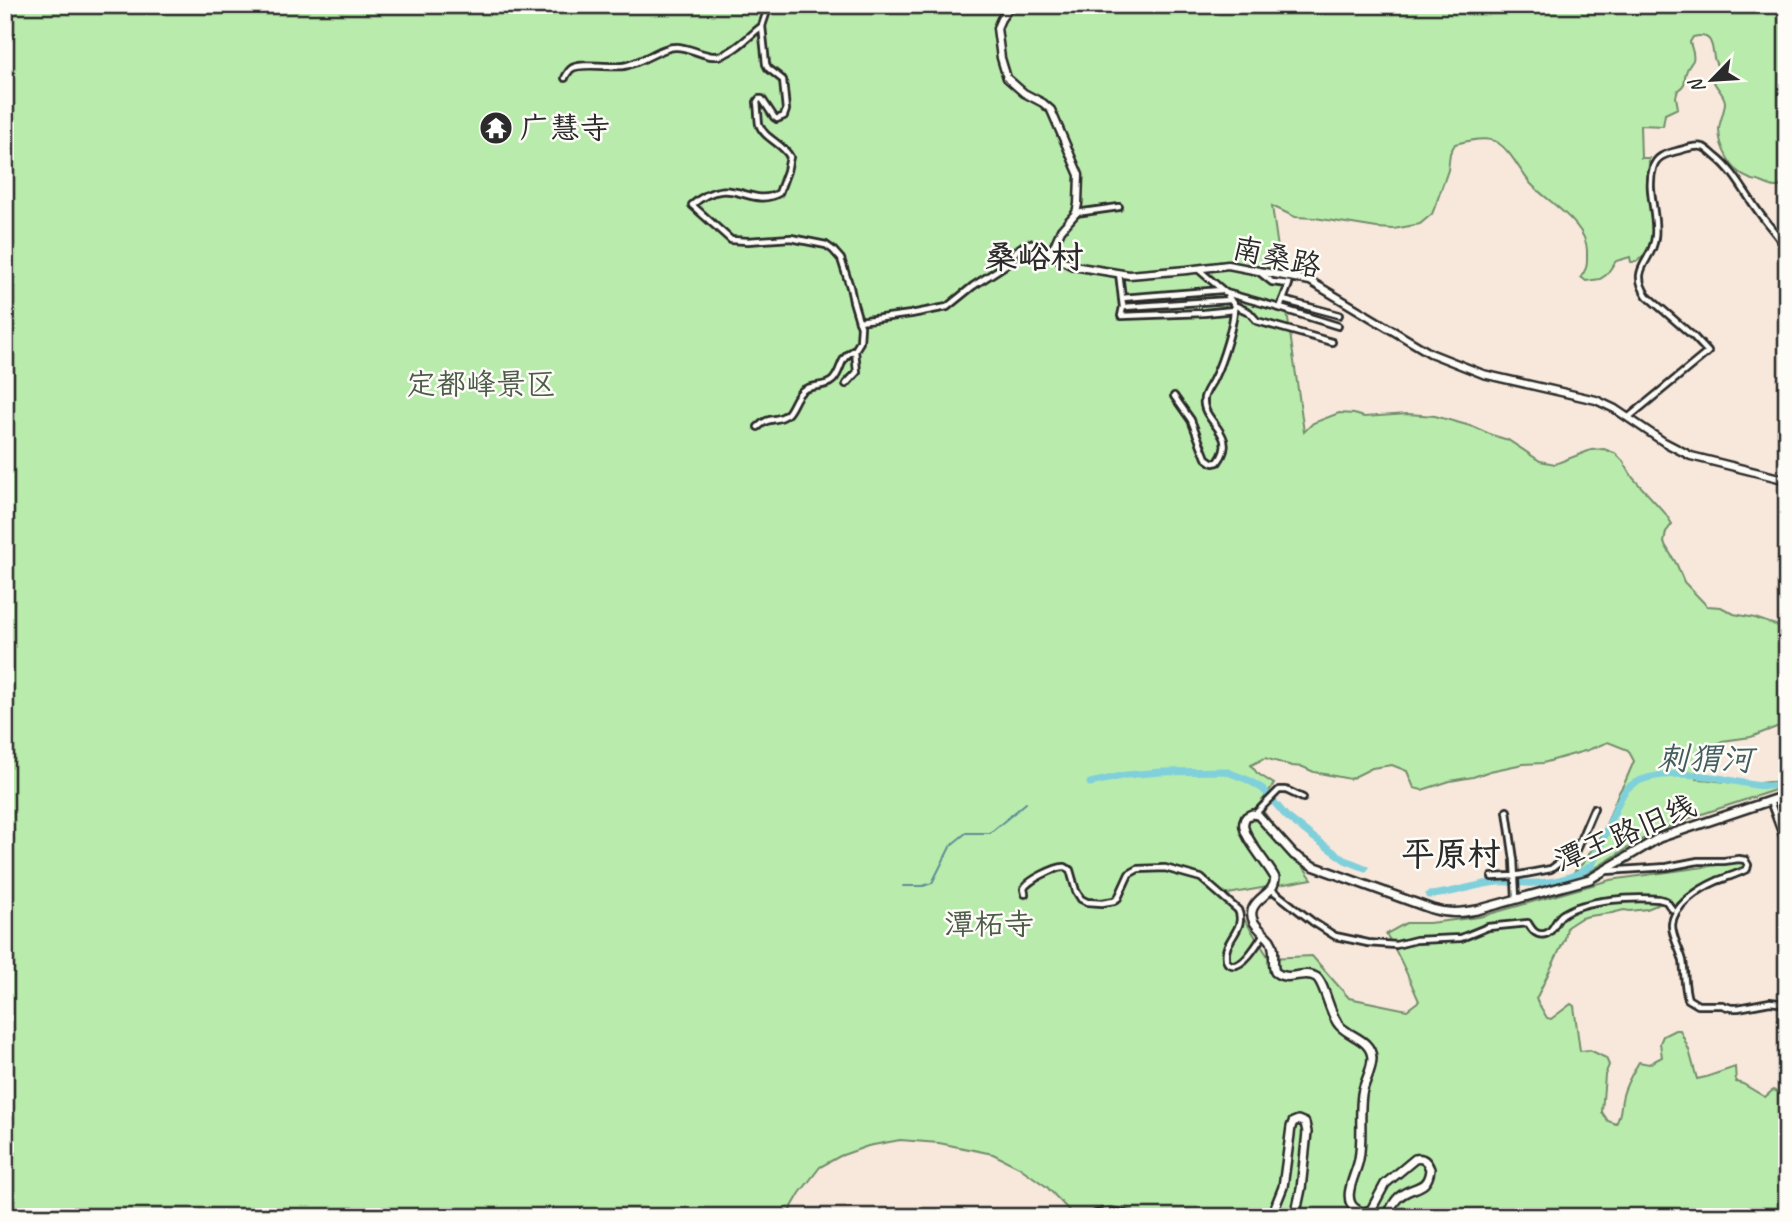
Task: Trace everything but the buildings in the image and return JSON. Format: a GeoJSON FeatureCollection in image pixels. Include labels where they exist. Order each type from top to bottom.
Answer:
{"type":"FeatureCollection","features":[{"type":"Feature","properties":{"kind":"main road","name":"潭王路旧线"},"geometry":{"type":"LineString","coordinates":[[1272,890],[1275,884],[1274,875],[1244,829],[1245,818],[1252,814],[1261,818],[1294,855],[1313,866],[1450,913],[1466,912],[1582,882],[1606,871],[1659,838],[1787,795]]}},
{"type":"Feature","properties":{"kind":"main road"},"geometry":{"type":"LineString","coordinates":[[1272,890],[1252,910],[1254,923],[1272,945],[1275,972],[1285,977],[1310,975],[1318,978],[1337,1023],[1371,1051],[1372,1062],[1362,1097],[1359,1159],[1349,1197],[1353,1207],[1361,1212],[1371,1210],[1385,1184],[1411,1161],[1421,1158],[1429,1166],[1426,1183],[1400,1196],[1387,1217]]}},
{"type":"Feature","properties":{"kind":"main road"},"geometry":{"type":"LineString","coordinates":[[1272,1217],[1283,1187],[1291,1127],[1293,1122],[1298,1120],[1303,1121],[1307,1129],[1301,1189],[1295,1217]]}},
{"type":"Feature","properties":{"kind":"street"},"geometry":{"type":"LineString","coordinates":[[758,427],[767,419],[777,419],[787,414],[801,391],[833,380],[842,360],[855,350],[860,342],[861,326],[841,259],[833,250],[826,245],[791,238],[731,240],[692,205],[714,191],[730,190],[768,197],[779,193],[790,156],[764,133],[757,102],[762,99],[777,119],[784,116],[786,110],[783,80],[766,64],[762,26],[768,8],[766,5]]}},
{"type":"Feature","properties":{"kind":"street"},"geometry":{"type":"LineString","coordinates":[[859,321],[947,307],[1007,264],[1024,244],[1031,243],[1051,253],[1061,230],[1076,214],[1079,175],[1068,154],[1056,119],[1043,103],[1024,93],[1007,78],[997,28],[1011,5]]}},
{"type":"Feature","properties":{"kind":"street"},"geometry":{"type":"LineString","coordinates":[[565,78],[570,69],[578,65],[612,68],[636,64],[676,46],[721,56],[762,26]]}},
{"type":"Feature","properties":{"kind":"street"},"geometry":{"type":"LineString","coordinates":[[1629,417],[1708,352],[1647,296],[1641,287],[1640,269],[1655,245],[1657,225],[1651,175],[1653,165],[1662,155],[1699,146],[1706,148],[1721,160],[1738,181],[1787,250]]}},
{"type":"Feature","properties":{"kind":"street"},"geometry":{"type":"LineString","coordinates":[[1076,214],[1119,208]]}},
{"type":"Feature","properties":{"kind":"street","name":"南桑路"},"geometry":{"type":"LineString","coordinates":[[1051,253],[1073,266],[1129,275],[1228,265],[1310,281],[1430,353],[1496,378],[1596,400],[1629,417],[1664,442],[1691,456],[1787,480]]}},
{"type":"Feature","properties":{"kind":"street"},"geometry":{"type":"LineString","coordinates":[[1174,396],[1191,420],[1206,458],[1213,463],[1218,462],[1223,455],[1223,435],[1207,411],[1204,399],[1219,367],[1232,323],[1233,305],[1224,291],[1198,269]]}},
{"type":"Feature","properties":{"kind":"street"},"geometry":{"type":"LineString","coordinates":[[1257,271],[1272,282],[1289,284],[1280,308]]}},
{"type":"Feature","properties":{"kind":"street"},"geometry":{"type":"LineString","coordinates":[[1119,273],[1123,307],[1121,316],[1178,315],[1233,305]]}},
{"type":"Feature","properties":{"kind":"street"},"geometry":{"type":"LineString","coordinates":[[1122,298],[1224,291],[1338,326]]}},
{"type":"Feature","properties":{"kind":"street"},"geometry":{"type":"LineString","coordinates":[[1283,300],[1339,315]]}},
{"type":"Feature","properties":{"kind":"street"},"geometry":{"type":"LineString","coordinates":[[1123,307],[1233,305],[1250,312],[1257,321],[1332,342]]}},
{"type":"Feature","properties":{"kind":"street"},"geometry":{"type":"LineString","coordinates":[[846,384],[857,372],[855,350]]}},
{"type":"Feature","properties":{"kind":"street"},"geometry":{"type":"LineString","coordinates":[[1256,813],[1279,790],[1286,790],[1303,798]]}},
{"type":"Feature","properties":{"kind":"street"},"geometry":{"type":"LineString","coordinates":[[1770,801],[1787,847]]}},
{"type":"Feature","properties":{"kind":"street"},"geometry":{"type":"LineString","coordinates":[[1492,877],[1551,869],[1576,849],[1594,808]]}},
{"type":"Feature","properties":{"kind":"street"},"geometry":{"type":"LineString","coordinates":[[1507,811],[1516,898]]}},
{"type":"Feature","properties":{"kind":"street"},"geometry":{"type":"LineString","coordinates":[[1606,871],[1667,867],[1698,861],[1745,860],[1747,869],[1701,890],[1675,915],[1672,928],[1682,960],[1686,993],[1688,999],[1698,1005],[1738,1008],[1770,1002],[1787,1004]]}},
{"type":"Feature","properties":{"kind":"street"},"geometry":{"type":"LineString","coordinates":[[1025,894],[1026,885],[1031,881],[1056,868],[1065,867],[1070,870],[1081,899],[1102,903],[1114,901],[1129,874],[1138,869],[1165,868],[1201,878],[1238,910],[1240,922],[1226,953],[1229,964],[1241,964],[1263,935]]}},
{"type":"Feature","properties":{"kind":"street"},"geometry":{"type":"LineString","coordinates":[[1272,890],[1312,922],[1335,936],[1368,943],[1396,945],[1416,940],[1461,938],[1488,928],[1528,923],[1533,931],[1545,934],[1551,931],[1563,914],[1602,900],[1659,899],[1666,901],[1672,909]]}},
{"type":"Feature","properties":{"kind":"street"},"geometry":{"type":"LineString","coordinates":[[1089,1217],[1112,1210],[1132,1217]]}},
{"type":"Feature","properties":{"kind":"green space"},"geometry":{"type":"Polygon","coordinates":[[[5,5],[1787,5],[1787,184],[1774,187],[1751,180],[1732,165],[1721,144],[1719,129],[1725,102],[1712,77],[1723,75],[1714,58],[1710,41],[1704,36],[1693,37],[1690,42],[1693,61],[1683,85],[1678,90],[1678,108],[1665,114],[1663,126],[1640,125],[1641,158],[1649,158],[1648,186],[1654,227],[1652,244],[1636,262],[1631,262],[1630,257],[1616,261],[1600,279],[1586,281],[1581,277],[1587,265],[1587,252],[1581,232],[1531,184],[1507,151],[1493,140],[1455,144],[1432,214],[1420,224],[1394,229],[1377,228],[1295,217],[1272,206],[1304,432],[1313,423],[1339,413],[1364,417],[1408,414],[1435,416],[1474,427],[1508,440],[1540,461],[1555,464],[1591,450],[1604,449],[1615,453],[1672,524],[1666,532],[1664,543],[1684,582],[1707,606],[1721,607],[1734,614],[1787,629],[1787,723],[1751,737],[1722,741],[1712,747],[1698,764],[1696,779],[1747,784],[1777,781],[1787,783],[1787,786],[1681,821],[1639,841],[1581,877],[1576,877],[1574,872],[1584,862],[1604,830],[1634,761],[1628,750],[1608,742],[1543,763],[1490,771],[1422,790],[1414,788],[1407,771],[1392,765],[1372,768],[1350,779],[1265,758],[1251,765],[1257,773],[1274,784],[1259,805],[1312,879],[1228,894],[1269,958],[1312,956],[1349,998],[1407,1010],[1419,1001],[1386,934],[1406,923],[1479,917],[1610,880],[1740,862],[1746,865],[1676,904],[1659,904],[1647,909],[1624,910],[1581,918],[1567,927],[1565,939],[1536,999],[1547,1018],[1551,1019],[1571,1004],[1574,1006],[1580,1051],[1590,1050],[1606,1058],[1609,1065],[1605,1075],[1602,1112],[1608,1121],[1616,1124],[1624,1091],[1639,1062],[1649,1064],[1662,1057],[1660,1043],[1663,1036],[1675,1030],[1680,1030],[1689,1050],[1697,1079],[1735,1067],[1736,1082],[1765,1097],[1773,1090],[1777,1092],[1787,1101],[1787,1217],[1075,1217],[1047,1187],[1019,1167],[993,1154],[939,1143],[900,1140],[868,1146],[820,1167],[800,1193],[789,1212],[790,1217],[5,1217],[5,5]]]}},
{"type":"Feature","properties":{"kind":"waterway","name":"刺猬河"},"geometry":{"type":"LineString","coordinates":[[1090,783],[1126,775],[1225,771],[1263,789],[1286,816],[1313,837],[1345,860],[1365,868]]}},
{"type":"Feature","properties":{"kind":"waterway","name":"刺猬河"},"geometry":{"type":"LineString","coordinates":[[1429,895],[1498,882],[1552,881],[1585,870],[1592,865],[1625,791],[1645,779],[1686,775],[1760,786],[1783,784]]}},
{"type":"Feature","properties":{"kind":"waterway"},"geometry":{"type":"LineString","coordinates":[[903,886],[932,883],[951,845],[966,833],[990,833],[1026,803]]}},
{"type":"Feature","properties":{"kind":"place","name":"广慧寺"},"geometry":{"type":"Point","coordinates":[496,128]}},
{"type":"Feature","properties":{"kind":"district","name":"桑峪村"},"geometry":{"type":"Point","coordinates":[1034,257]}},
{"type":"Feature","properties":{"kind":"district","name":"平原村"},"geometry":{"type":"Point","coordinates":[1451,854]}},
{"type":"Feature","properties":{"kind":"park label","name":"定都峰景区"},"geometry":{"type":"Point","coordinates":[481,384]}},
{"type":"Feature","properties":{"kind":"park label","name":"潭柘寺"},"geometry":{"type":"Point","coordinates":[989,924]}}]}
